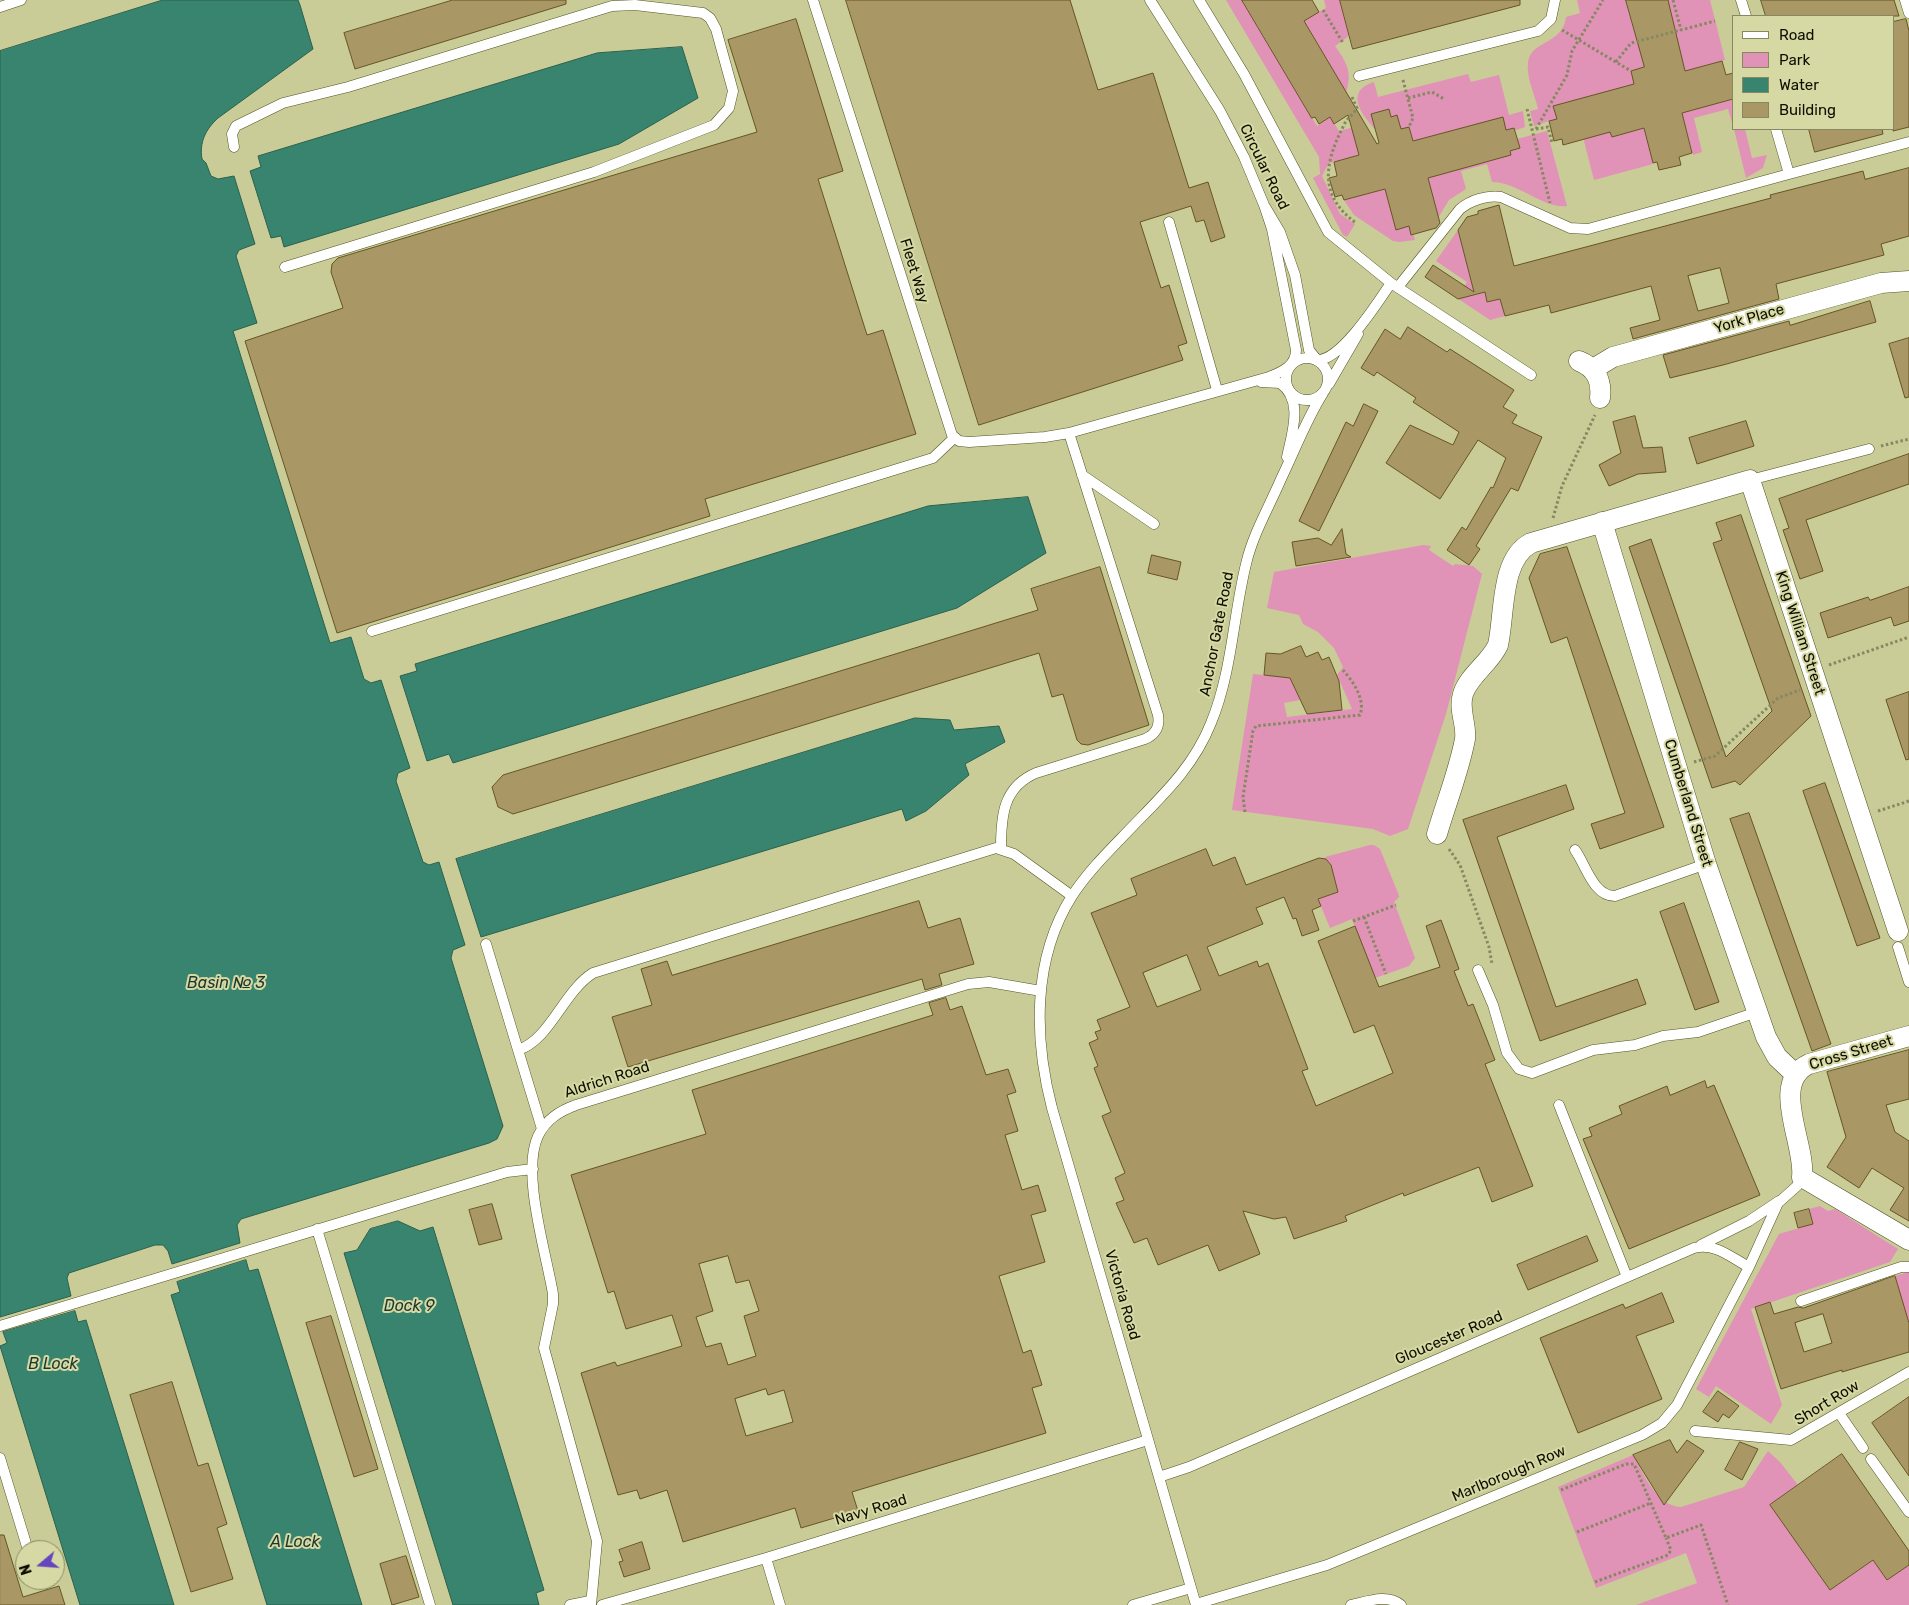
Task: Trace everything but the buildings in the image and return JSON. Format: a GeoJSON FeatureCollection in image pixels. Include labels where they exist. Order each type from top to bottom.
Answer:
{"type":"FeatureCollection","features":[{"type":"Feature","properties":{"kind":"street","name":"York Place"},"geometry":{"type":"LineString","coordinates":[[1600,398],[1600,381],[1586,365],[1886,281],[1909,281]]}},
{"type":"Feature","properties":{"kind":"street"},"geometry":{"type":"LineString","coordinates":[[1436,834],[1465,737],[1460,706],[1465,688],[1495,652],[1498,644],[1506,587],[1518,553],[1531,543],[1750,480]]}},
{"type":"Feature","properties":{"kind":"street","name":"King William Street"},"geometry":{"type":"LineString","coordinates":[[1750,480],[1861,817],[1898,939]]}},
{"type":"Feature","properties":{"kind":"street","name":"Cumberland Street"},"geometry":{"type":"LineString","coordinates":[[1602,522],[1706,864],[1757,1012],[1773,1052],[1796,1074]]}},
{"type":"Feature","properties":{"kind":"street","name":"Cross Street"},"geometry":{"type":"LineString","coordinates":[[1796,1074],[1804,1066],[1814,1062],[1909,1036]]}},
{"type":"Feature","properties":{"kind":"street"},"geometry":{"type":"LineString","coordinates":[[1796,1074],[1790,1089],[1791,1106],[1802,1159],[1802,1177],[1909,1240]]}},
{"type":"Feature","properties":{"kind":"lane"},"geometry":{"type":"LineString","coordinates":[[0,6],[21,0]]}},
{"type":"Feature","properties":{"kind":"lane","name":"Fleet Way"},"geometry":{"type":"LineString","coordinates":[[814,0],[948,427],[954,438]]}},
{"type":"Feature","properties":{"kind":"lane","name":"Circular Road"},"geometry":{"type":"LineString","coordinates":[[1150,0],[1217,105],[1244,157],[1264,205],[1286,245],[1295,275],[1309,350],[1316,360]]}},
{"type":"Feature","properties":{"kind":"lane"},"geometry":{"type":"LineString","coordinates":[[1199,0],[1254,93],[1325,228],[1340,243],[1394,285],[1531,375]]}},
{"type":"Feature","properties":{"kind":"lane"},"geometry":{"type":"LineString","coordinates":[[1359,76],[1538,31],[1551,19],[1555,0]]}},
{"type":"Feature","properties":{"kind":"lane"},"geometry":{"type":"LineString","coordinates":[[1741,0],[1746,15]]}},
{"type":"Feature","properties":{"kind":"lane"},"geometry":{"type":"LineString","coordinates":[[1904,0],[1909,13]]}},
{"type":"Feature","properties":{"kind":"lane"},"geometry":{"type":"LineString","coordinates":[[234,147],[232,134],[236,126],[283,103],[348,87],[603,9],[632,2],[703,13],[710,18],[716,29],[733,91],[729,108],[718,122],[703,130],[594,172],[285,267]]}},
{"type":"Feature","properties":{"kind":"lane"},"geometry":{"type":"LineString","coordinates":[[1776,130],[1789,174]]}},
{"type":"Feature","properties":{"kind":"lane"},"geometry":{"type":"LineString","coordinates":[[372,631],[928,460],[937,456],[954,438],[969,442],[1045,437],[1069,433],[1230,386],[1275,375],[1304,358],[1316,360],[1326,358],[1347,342],[1460,209],[1474,201],[1492,196],[1501,197],[1563,226],[1574,230],[1583,230],[1909,142]]}},
{"type":"Feature","properties":{"kind":"lane"},"geometry":{"type":"LineString","coordinates":[[1264,205],[1272,229],[1296,350],[1295,359],[1290,365],[1285,380],[1295,411],[1282,477]]}},
{"type":"Feature","properties":{"kind":"lane"},"geometry":{"type":"LineString","coordinates":[[1168,222],[1217,390]]}},
{"type":"Feature","properties":{"kind":"lane","name":"Anchor Gate Road"},"geometry":{"type":"LineString","coordinates":[[1041,991],[1052,942],[1072,896],[1099,861],[1182,775],[1203,742],[1217,709],[1223,686],[1246,562],[1258,529],[1312,412],[1367,318]]}},
{"type":"Feature","properties":{"kind":"lane"},"geometry":{"type":"LineString","coordinates":[[1230,386],[1276,382],[1282,384],[1297,399],[1304,401],[1317,399],[1324,391],[1327,373],[1316,360]]}},
{"type":"Feature","properties":{"kind":"lane"},"geometry":{"type":"LineString","coordinates":[[1001,848],[1003,810],[1010,795],[1023,779],[1036,773],[1148,738],[1154,734],[1158,725],[1158,714],[1069,433]]}},
{"type":"Feature","properties":{"kind":"lane"},"geometry":{"type":"LineString","coordinates":[[1750,480],[1869,449]]}},
{"type":"Feature","properties":{"kind":"lane"},"geometry":{"type":"LineString","coordinates":[[1082,475],[1154,524]]}},
{"type":"Feature","properties":{"kind":"lane"},"geometry":{"type":"LineString","coordinates":[[518,1050],[535,1042],[574,989],[593,973],[988,850],[1001,848],[1014,854],[1072,896]]}},
{"type":"Feature","properties":{"kind":"lane"},"geometry":{"type":"LineString","coordinates":[[1575,850],[1594,882],[1608,896],[1615,896],[1706,864]]}},
{"type":"Feature","properties":{"kind":"lane"},"geometry":{"type":"LineString","coordinates":[[1898,939],[1909,982]]}},
{"type":"Feature","properties":{"kind":"lane"},"geometry":{"type":"LineString","coordinates":[[486,944],[542,1130]]}},
{"type":"Feature","properties":{"kind":"lane"},"geometry":{"type":"LineString","coordinates":[[1478,970],[1493,1005],[1507,1053],[1519,1068],[1532,1073],[1593,1050],[1643,1043],[1669,1035],[1698,1032],[1757,1012]]}},
{"type":"Feature","properties":{"kind":"lane","name":"Aldrich Road"},"geometry":{"type":"LineString","coordinates":[[591,1603],[598,1546],[544,1348],[553,1304],[535,1195],[533,1169],[535,1146],[542,1130],[552,1117],[564,1109],[968,984],[989,982],[1041,991]]}},
{"type":"Feature","properties":{"kind":"lane","name":"Victoria Road"},"geometry":{"type":"LineString","coordinates":[[1041,991],[1039,1045],[1045,1083],[1196,1605]]}},
{"type":"Feature","properties":{"kind":"lane"},"geometry":{"type":"LineString","coordinates":[[1558,1105],[1627,1277]]}},
{"type":"Feature","properties":{"kind":"lane"},"geometry":{"type":"LineString","coordinates":[[1,1326],[507,1172],[533,1169]]}},
{"type":"Feature","properties":{"kind":"lane"},"geometry":{"type":"LineString","coordinates":[[1694,1248],[1749,1221],[1797,1186],[1802,1177]]}},
{"type":"Feature","properties":{"kind":"lane","name":"Marlborough Row"},"geometry":{"type":"LineString","coordinates":[[1196,1605],[1333,1563],[1650,1432],[1662,1424],[1674,1410],[1748,1267],[1780,1200]]}},
{"type":"Feature","properties":{"kind":"lane"},"geometry":{"type":"LineString","coordinates":[[317,1229],[430,1605]]}},
{"type":"Feature","properties":{"kind":"lane","name":"Gloucester Road"},"geometry":{"type":"LineString","coordinates":[[1159,1477],[1189,1466],[1694,1248],[1704,1246],[1713,1248],[1748,1267]]}},
{"type":"Feature","properties":{"kind":"lane"},"geometry":{"type":"LineString","coordinates":[[1801,1301],[1901,1267],[1909,1267]]}},
{"type":"Feature","properties":{"kind":"lane","name":"Short Row"},"geometry":{"type":"LineString","coordinates":[[1695,1431],[1791,1440],[1909,1372]]}},
{"type":"Feature","properties":{"kind":"lane"},"geometry":{"type":"LineString","coordinates":[[1839,1413],[1863,1448]]}},
{"type":"Feature","properties":{"kind":"lane","name":"Navy Road"},"geometry":{"type":"LineString","coordinates":[[602,1605],[766,1558],[1148,1440]]}},
{"type":"Feature","properties":{"kind":"lane"},"geometry":{"type":"LineString","coordinates":[[0,1458],[25,1540]]}},
{"type":"Feature","properties":{"kind":"lane"},"geometry":{"type":"LineString","coordinates":[[1871,1460],[1909,1512]]}},
{"type":"Feature","properties":{"kind":"lane"},"geometry":{"type":"LineString","coordinates":[[766,1558],[780,1605]]}},
{"type":"Feature","properties":{"kind":"lane"},"geometry":{"type":"LineString","coordinates":[[1134,1605],[1191,1588]]}},
{"type":"Feature","properties":{"kind":"lane"},"geometry":{"type":"LineString","coordinates":[[1351,1605],[1385,1599],[1394,1600],[1401,1605]]}},
{"type":"Feature","properties":{"kind":"lane"},"geometry":{"type":"LineString","coordinates":[[570,1605],[591,1603]]}},
{"type":"Feature","properties":{"kind":"path"},"geometry":{"type":"LineString","coordinates":[[1534,130],[1567,75],[1572,51],[1602,0]]}},
{"type":"Feature","properties":{"kind":"path"},"geometry":{"type":"LineString","coordinates":[[1673,0],[1681,30]]}},
{"type":"Feature","properties":{"kind":"path"},"geometry":{"type":"LineString","coordinates":[[1323,10],[1343,43]]}},
{"type":"Feature","properties":{"kind":"path"},"geometry":{"type":"LineString","coordinates":[[1616,62],[1629,44],[1715,21]]}},
{"type":"Feature","properties":{"kind":"path"},"geometry":{"type":"LineString","coordinates":[[1562,30],[1631,71]]}},
{"type":"Feature","properties":{"kind":"path"},"geometry":{"type":"LineString","coordinates":[[1399,66],[1413,118],[1409,127]]}},
{"type":"Feature","properties":{"kind":"path"},"geometry":{"type":"LineString","coordinates":[[1408,98],[1432,92],[1444,99]]}},
{"type":"Feature","properties":{"kind":"path"},"geometry":{"type":"LineString","coordinates":[[1352,97],[1356,108],[1339,134],[1327,176],[1338,207],[1356,223]]}},
{"type":"Feature","properties":{"kind":"path"},"geometry":{"type":"LineString","coordinates":[[1528,108],[1550,203]]}},
{"type":"Feature","properties":{"kind":"path"},"geometry":{"type":"LineString","coordinates":[[1534,130],[1548,126],[1552,143]]}},
{"type":"Feature","properties":{"kind":"path"},"geometry":{"type":"LineString","coordinates":[[1548,538],[1562,486],[1594,419],[1600,398]]}},
{"type":"Feature","properties":{"kind":"path"},"geometry":{"type":"LineString","coordinates":[[1869,449],[1909,439]]}},
{"type":"Feature","properties":{"kind":"path"},"geometry":{"type":"LineString","coordinates":[[1676,768],[1715,756],[1778,698],[1814,677],[1909,637]]}},
{"type":"Feature","properties":{"kind":"path"},"geometry":{"type":"LineString","coordinates":[[1245,812],[1243,797],[1253,731],[1256,726],[1360,715],[1361,704],[1354,684],[1342,669]]}},
{"type":"Feature","properties":{"kind":"path"},"geometry":{"type":"LineString","coordinates":[[1861,817],[1909,801]]}},
{"type":"Feature","properties":{"kind":"path"},"geometry":{"type":"LineString","coordinates":[[1436,834],[1460,865],[1489,947],[1492,967],[1478,970]]}},
{"type":"Feature","properties":{"kind":"path"},"geometry":{"type":"LineString","coordinates":[[1353,922],[1396,905]]}},
{"type":"Feature","properties":{"kind":"path"},"geometry":{"type":"LineString","coordinates":[[1364,917],[1386,974]]}},
{"type":"Feature","properties":{"kind":"path"},"geometry":{"type":"LineString","coordinates":[[1561,1490],[1631,1462],[1666,1538],[1670,1550],[1668,1555],[1595,1582]]}},
{"type":"Feature","properties":{"kind":"path"},"geometry":{"type":"LineString","coordinates":[[1577,1532],[1651,1504]]}},
{"type":"Feature","properties":{"kind":"path"},"geometry":{"type":"LineString","coordinates":[[1666,1538],[1700,1525],[1728,1605]]}},
{"type":"Feature","properties":{"kind":"green space"},"geometry":{"type":"Polygon","coordinates":[[[1226,0],[1242,0],[1317,126],[1330,117],[1339,131],[1354,127],[1359,155],[1329,163],[1322,176],[1340,214],[1355,224],[1347,237],[1343,235],[1313,178],[1320,174],[1319,157],[1226,0]]]}},
{"type":"Feature","properties":{"kind":"green space"},"geometry":{"type":"Polygon","coordinates":[[[1324,0],[1340,0],[1349,36],[1335,46],[1347,68],[1349,79],[1346,92],[1304,21],[1326,8],[1324,0]]]}},
{"type":"Feature","properties":{"kind":"green space"},"geometry":{"type":"Polygon","coordinates":[[[1577,0],[1626,0],[1634,31],[1647,28],[1649,81],[1594,116],[1549,121],[1534,126],[1530,111],[1538,109],[1528,74],[1530,56],[1534,50],[1559,33],[1564,26],[1566,17],[1580,13],[1577,0]]]}},
{"type":"Feature","properties":{"kind":"green space"},"geometry":{"type":"Polygon","coordinates":[[[1668,0],[1710,0],[1725,60],[1685,71],[1668,0]]]}},
{"type":"Feature","properties":{"kind":"green space"},"geometry":{"type":"Polygon","coordinates":[[[1468,74],[1471,82],[1499,75],[1509,115],[1523,111],[1525,127],[1502,135],[1398,151],[1373,127],[1359,106],[1358,96],[1362,88],[1374,82],[1378,97],[1468,74]]]}},
{"type":"Feature","properties":{"kind":"green space"},"geometry":{"type":"Polygon","coordinates":[[[1732,99],[1732,123],[1728,109],[1694,118],[1702,152],[1693,155],[1682,113],[1732,99]]]}},
{"type":"Feature","properties":{"kind":"green space"},"geometry":{"type":"Polygon","coordinates":[[[1644,118],[1653,164],[1594,180],[1583,137],[1644,118]]]}},
{"type":"Feature","properties":{"kind":"green space"},"geometry":{"type":"Polygon","coordinates":[[[1734,130],[1745,130],[1752,158],[1767,155],[1763,168],[1746,178],[1734,130]]]}},
{"type":"Feature","properties":{"kind":"green space"},"geometry":{"type":"Polygon","coordinates":[[[1547,131],[1567,206],[1549,204],[1511,186],[1492,182],[1487,164],[1461,171],[1466,189],[1449,200],[1438,218],[1426,175],[1517,139],[1547,131]]]}},
{"type":"Feature","properties":{"kind":"green space"},"geometry":{"type":"Polygon","coordinates":[[[1385,189],[1410,224],[1415,240],[1393,241],[1354,215],[1344,200],[1385,189]]]}},
{"type":"Feature","properties":{"kind":"green space"},"geometry":{"type":"Polygon","coordinates":[[[1458,230],[1475,295],[1485,292],[1488,302],[1500,299],[1505,316],[1490,320],[1457,298],[1467,282],[1436,261],[1458,230]]]}},
{"type":"Feature","properties":{"kind":"green space"},"geometry":{"type":"Polygon","coordinates":[[[1423,545],[1431,546],[1429,550],[1453,566],[1455,564],[1473,566],[1482,574],[1446,714],[1408,829],[1390,836],[1373,829],[1232,810],[1253,674],[1292,678],[1300,700],[1284,703],[1287,717],[1352,709],[1337,675],[1343,667],[1334,648],[1318,632],[1303,624],[1299,615],[1267,608],[1274,572],[1423,545]]]}},
{"type":"Feature","properties":{"kind":"green space"},"geometry":{"type":"Polygon","coordinates":[[[1370,845],[1380,849],[1398,893],[1399,897],[1394,902],[1415,958],[1409,966],[1375,978],[1352,919],[1330,928],[1318,899],[1338,891],[1331,865],[1325,857],[1370,845]]]}},
{"type":"Feature","properties":{"kind":"green space"},"geometry":{"type":"Polygon","coordinates":[[[1820,1206],[1828,1211],[1835,1209],[1898,1249],[1890,1262],[1751,1309],[1782,1405],[1771,1424],[1716,1386],[1709,1397],[1696,1389],[1779,1234],[1813,1224],[1809,1209],[1820,1206]]]}},
{"type":"Feature","properties":{"kind":"green space"},"geometry":{"type":"Polygon","coordinates":[[[1909,1272],[1909,1323],[1895,1276],[1909,1272]]]}},
{"type":"Feature","properties":{"kind":"green space"},"geometry":{"type":"Polygon","coordinates":[[[1768,1451],[1780,1462],[1798,1485],[1770,1505],[1830,1590],[1873,1560],[1887,1580],[1909,1565],[1909,1605],[1636,1605],[1697,1583],[1686,1553],[1596,1588],[1558,1487],[1633,1455],[1646,1480],[1658,1495],[1664,1501],[1681,1507],[1744,1487],[1768,1451]]]}},
{"type":"Feature","properties":{"kind":"water","name":"Basin № 3"},"geometry":{"type":"Polygon","coordinates":[[[163,0],[298,0],[300,5],[313,49],[218,118],[204,136],[201,153],[202,159],[206,163],[211,176],[218,179],[234,176],[255,244],[239,250],[236,256],[257,323],[233,331],[330,643],[351,637],[364,679],[371,683],[381,680],[410,768],[398,773],[396,781],[423,862],[429,865],[439,862],[465,945],[453,950],[451,958],[503,1126],[497,1139],[489,1143],[241,1219],[237,1225],[240,1243],[172,1264],[168,1251],[163,1245],[155,1245],[69,1273],[67,1278],[71,1296],[0,1317],[0,51],[163,0]]]}},
{"type":"Feature","properties":{"kind":"water"},"geometry":{"type":"Polygon","coordinates":[[[682,47],[698,98],[619,144],[284,247],[281,236],[271,238],[250,171],[261,167],[258,156],[597,53],[682,47]]]}},
{"type":"Feature","properties":{"kind":"water"},"geometry":{"type":"Polygon","coordinates":[[[1028,497],[1046,553],[957,608],[453,763],[449,754],[427,761],[400,676],[417,671],[415,664],[928,506],[1028,497]]]}},
{"type":"Feature","properties":{"kind":"water"},"geometry":{"type":"Polygon","coordinates":[[[915,718],[950,720],[954,730],[999,726],[1005,742],[965,764],[969,775],[926,811],[906,821],[902,809],[481,937],[456,859],[915,718]]]}},
{"type":"Feature","properties":{"kind":"water","name":"Dock 9"},"geometry":{"type":"Polygon","coordinates":[[[398,1221],[420,1231],[433,1227],[544,1590],[536,1593],[539,1605],[453,1605],[344,1253],[357,1250],[370,1229],[398,1221]]]}},
{"type":"Feature","properties":{"kind":"water","name":"A Lock"},"geometry":{"type":"Polygon","coordinates":[[[246,1260],[249,1271],[258,1269],[362,1605],[267,1605],[171,1295],[180,1292],[177,1282],[246,1260]]]}},
{"type":"Feature","properties":{"kind":"water","name":"B Lock"},"geometry":{"type":"Polygon","coordinates":[[[75,1311],[78,1322],[86,1320],[174,1605],[80,1605],[65,1556],[65,1540],[60,1540],[0,1346],[7,1343],[3,1332],[75,1311]]]}}]}
